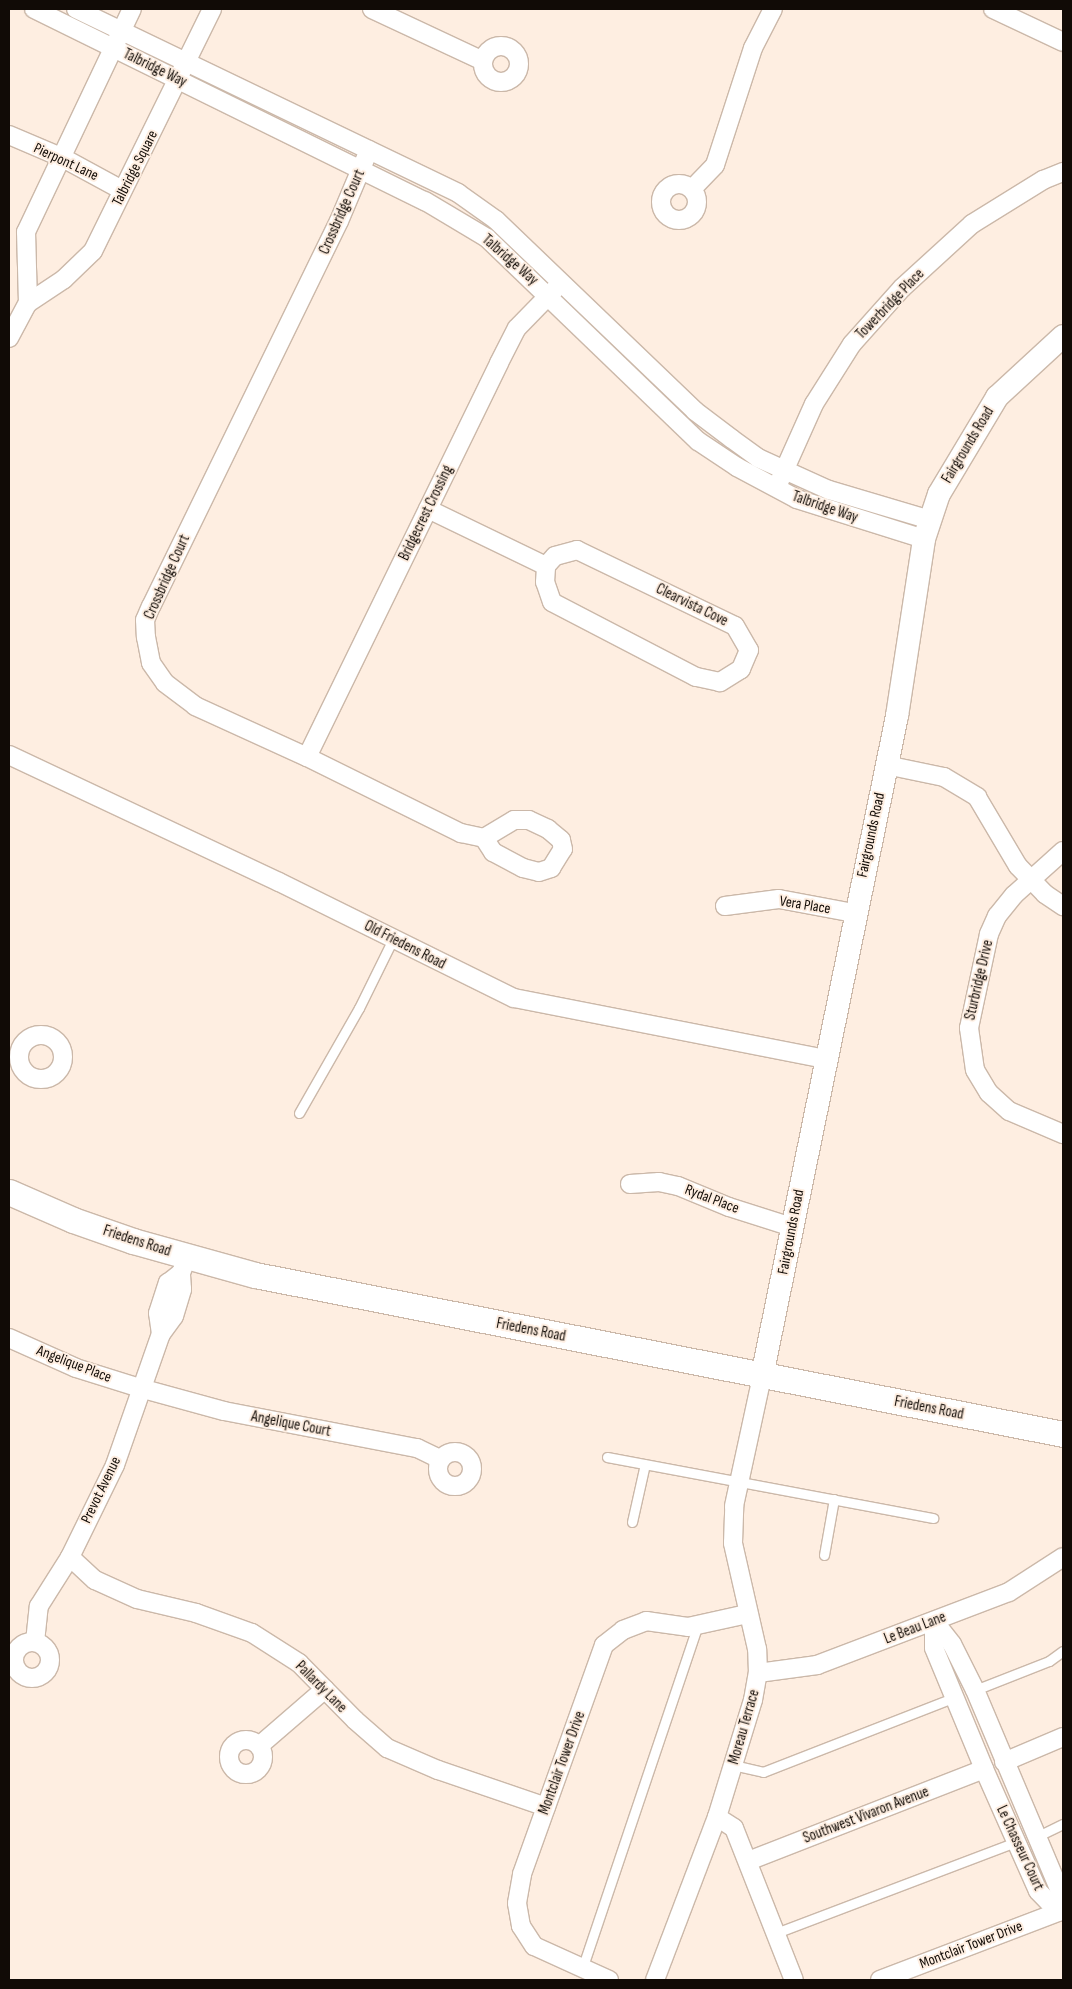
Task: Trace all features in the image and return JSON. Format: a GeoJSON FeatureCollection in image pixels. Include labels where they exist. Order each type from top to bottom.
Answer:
{"type":"FeatureCollection","features":[{"type":"Feature","properties":{"kind":"main road","name":"Friedens Road"},"geometry":{"type":"LineString","coordinates":[[9,1192],[184,1265],[318,1289],[1063,1434]]}},
{"type":"Feature","properties":{"kind":"street","name":"Talbridge Way"},"geometry":{"type":"LineString","coordinates":[[34,9],[425,201],[487,238],[549,294],[698,441],[776,489],[797,499],[927,530]]}},
{"type":"Feature","properties":{"kind":"street","name":"Talbridge Way"},"geometry":{"type":"LineString","coordinates":[[76,9],[188,60],[458,193],[496,220],[695,411],[758,458],[829,490],[927,530]]}},
{"type":"Feature","properties":{"kind":"street"},"geometry":{"type":"LineString","coordinates":[[28,303],[26,232],[63,158],[132,9]]}},
{"type":"Feature","properties":{"kind":"street","name":"Talbridge Square"},"geometry":{"type":"LineString","coordinates":[[9,338],[28,303],[64,279],[93,251],[212,9]]}},
{"type":"Feature","properties":{"kind":"street"},"geometry":{"type":"LineString","coordinates":[[372,9],[483,61]]}},
{"type":"Feature","properties":{"kind":"street"},"geometry":{"type":"LineString","coordinates":[[692,189],[715,165],[753,48],[773,9]]}},
{"type":"Feature","properties":{"kind":"street"},"geometry":{"type":"LineString","coordinates":[[993,9],[1063,42]]}},
{"type":"Feature","properties":{"kind":"street","name":"Pierpont Lane"},"geometry":{"type":"LineString","coordinates":[[9,135],[63,158],[122,190]]}},
{"type":"Feature","properties":{"kind":"street","name":"Crossbridge Court"},"geometry":{"type":"LineString","coordinates":[[369,150],[145,620],[151,663],[165,683],[195,706],[307,757],[461,833],[484,838]]}},
{"type":"Feature","properties":{"kind":"street","name":"Towerbridge Place"},"geometry":{"type":"LineString","coordinates":[[776,489],[786,471],[814,404],[852,344],[902,288],[972,224],[1043,180],[1063,172]]}},
{"type":"Feature","properties":{"kind":"street","name":"Bridgecrest Crossing"},"geometry":{"type":"LineString","coordinates":[[307,757],[518,328],[562,282]]}},
{"type":"Feature","properties":{"kind":"street","name":"Fairgrounds Road"},"geometry":{"type":"LineString","coordinates":[[762,1376],[854,914],[886,765],[927,530],[939,494],[997,397],[1063,337]]}},
{"type":"Feature","properties":{"kind":"street"},"geometry":{"type":"LineString","coordinates":[[428,509],[546,566]]}},
{"type":"Feature","properties":{"kind":"street","name":"Clearvista Cove"},"geometry":{"type":"LineString","coordinates":[[577,550],[735,626],[749,650],[741,669],[720,682],[696,677],[552,602],[545,582],[546,566],[554,556],[577,550]]}},
{"type":"Feature","properties":{"kind":"street","name":"Old Friedens Road"},"geometry":{"type":"LineString","coordinates":[[9,755],[279,882],[514,998],[826,1059]]}},
{"type":"Feature","properties":{"kind":"street"},"geometry":{"type":"LineString","coordinates":[[886,765],[944,777],[976,797],[1030,881],[1063,906]]}},
{"type":"Feature","properties":{"kind":"street","name":"Sturbridge Drive"},"geometry":{"type":"LineString","coordinates":[[1063,851],[1030,881],[997,916],[989,934],[970,1016],[969,1041],[975,1070],[989,1093],[1009,1111],[1063,1134]]}},
{"type":"Feature","properties":{"kind":"street","name":"Vera Place"},"geometry":{"type":"LineString","coordinates":[[725,906],[779,899],[854,914]]}},
{"type":"Feature","properties":{"kind":"street","name":"Rydal Place"},"geometry":{"type":"LineString","coordinates":[[630,1184],[659,1182],[678,1186],[729,1207],[792,1226]]}},
{"type":"Feature","properties":{"kind":"street","name":"Prevot Avenue"},"geometry":{"type":"LineString","coordinates":[[35,1642],[39,1606],[70,1557],[115,1465],[140,1388],[161,1334],[158,1313],[168,1283],[184,1265]]}},
{"type":"Feature","properties":{"kind":"street","name":"Angelique Place"},"geometry":{"type":"LineString","coordinates":[[9,1338],[76,1368],[140,1388]]}},
{"type":"Feature","properties":{"kind":"street","name":"Moreau Terrace"},"geometry":{"type":"LineString","coordinates":[[655,1980],[717,1817],[753,1700],[758,1673],[757,1649],[747,1614],[733,1543],[734,1506],[762,1376]]}},
{"type":"Feature","properties":{"kind":"street","name":"Angelique Court"},"geometry":{"type":"LineString","coordinates":[[140,1388],[224,1411],[417,1448],[440,1459]]}},
{"type":"Feature","properties":{"kind":"street","name":"Pallardy Lane"},"geometry":{"type":"LineString","coordinates":[[70,1557],[95,1580],[137,1599],[196,1613],[252,1633],[299,1663],[387,1748],[438,1770],[546,1807]]}},
{"type":"Feature","properties":{"kind":"street","name":"Le Beau Lane"},"geometry":{"type":"LineString","coordinates":[[758,1673],[817,1665],[934,1621],[1009,1592],[1063,1557]]}},
{"type":"Feature","properties":{"kind":"street","name":"Montclair Tower Drive"},"geometry":{"type":"LineString","coordinates":[[609,1980],[582,1966],[534,1946],[518,1915],[522,1874],[604,1645],[623,1630],[646,1621],[698,1625],[747,1614]]}},
{"type":"Feature","properties":{"kind":"street","name":"Le Chasseur Court"},"geometry":{"type":"LineString","coordinates":[[934,1621],[952,1644],[975,1690],[1060,1891],[1061,1911]]}},
{"type":"Feature","properties":{"kind":"street","name":"Le Chasseur Court"},"geometry":{"type":"LineString","coordinates":[[934,1621],[934,1648],[1015,1842],[1038,1891],[1061,1911]]}},
{"type":"Feature","properties":{"kind":"street"},"geometry":{"type":"LineString","coordinates":[[259,1746],[325,1689]]}},
{"type":"Feature","properties":{"kind":"street"},"geometry":{"type":"LineString","coordinates":[[1004,1762],[1063,1736]]}},
{"type":"Feature","properties":{"kind":"street","name":"Southwest Vivaron Avenue"},"geometry":{"type":"LineString","coordinates":[[748,1861],[984,1769]]}},
{"type":"Feature","properties":{"kind":"street"},"geometry":{"type":"LineString","coordinates":[[717,1817],[734,1828],[794,1980]]}},
{"type":"Feature","properties":{"kind":"street","name":"Montclair Tower Drive"},"geometry":{"type":"LineString","coordinates":[[880,1980],[1061,1911]]}},
{"type":"Feature","properties":{"kind":"lane"},"geometry":{"type":"LineString","coordinates":[[300,1113],[359,1008],[393,939]]}},
{"type":"Feature","properties":{"kind":"lane"},"geometry":{"type":"LineString","coordinates":[[607,1458],[933,1518]]}},
{"type":"Feature","properties":{"kind":"lane"},"geometry":{"type":"LineString","coordinates":[[632,1522],[645,1464]]}},
{"type":"Feature","properties":{"kind":"lane"},"geometry":{"type":"LineString","coordinates":[[824,1555],[834,1499]]}},
{"type":"Feature","properties":{"kind":"lane"},"geometry":{"type":"LineString","coordinates":[[582,1966],[698,1625]]}},
{"type":"Feature","properties":{"kind":"lane"},"geometry":{"type":"LineString","coordinates":[[975,1690],[1049,1661],[1063,1651]]}},
{"type":"Feature","properties":{"kind":"lane"},"geometry":{"type":"LineString","coordinates":[[733,1765],[764,1772],[955,1697]]}},
{"type":"Feature","properties":{"kind":"lane"},"geometry":{"type":"LineString","coordinates":[[1036,1837],[1063,1824]]}},
{"type":"Feature","properties":{"kind":"lane"},"geometry":{"type":"LineString","coordinates":[[776,1933],[1015,1842]]}}]}
